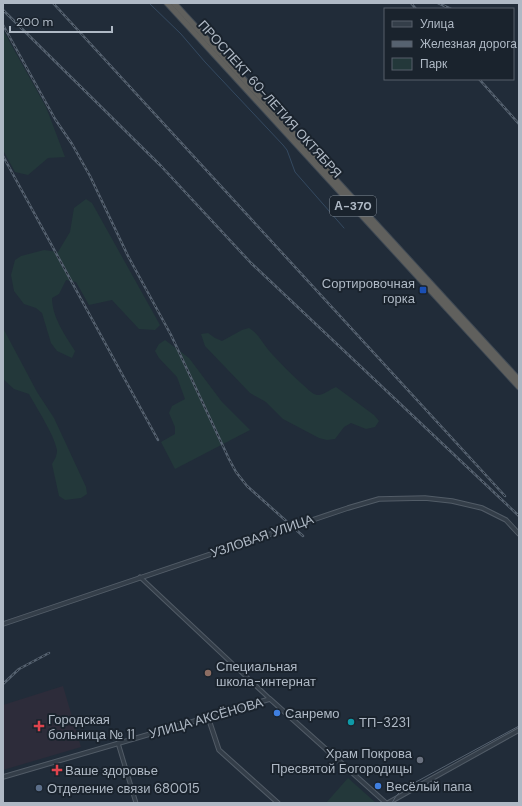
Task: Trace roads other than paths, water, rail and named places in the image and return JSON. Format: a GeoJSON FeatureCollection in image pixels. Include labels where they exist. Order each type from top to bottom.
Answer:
{"type":"FeatureCollection","features":[{"type":"Feature","properties":{"kind":"highway","name":"ПРОСПЕКТ 60-ЛЕТИЯ ОКТЯБРЯ"},"geometry":{"type":"LineString","coordinates":[[167,3],[519,388]]}},
{"type":"Feature","properties":{"kind":"highway","name":"ПРОСПЕКТ 60-ЛЕТИЯ ОКТЯБРЯ"},"geometry":{"type":"LineString","coordinates":[[174,3],[519,380]]}},
{"type":"Feature","properties":{"kind":"street","name":"УЗЛОВАЯ УЛИЦА"},"geometry":{"type":"LineString","coordinates":[[3,624],[140,577],[379,499],[425,498],[452,501],[482,508],[506,520],[519,534]]}},
{"type":"Feature","properties":{"kind":"street"},"geometry":{"type":"LineString","coordinates":[[140,577],[270,699],[387,803],[519,730]]}},
{"type":"Feature","properties":{"kind":"street","name":"УЛИЦА АКСЁНОВА"},"geometry":{"type":"LineString","coordinates":[[3,777],[270,699]]}},
{"type":"Feature","properties":{"kind":"street"},"geometry":{"type":"LineString","coordinates":[[208,717],[219,750],[278,803]]}},
{"type":"Feature","properties":{"kind":"street"},"geometry":{"type":"LineString","coordinates":[[118,743],[136,803]]}},
{"type":"Feature","properties":{"kind":"waterway"},"geometry":{"type":"LineString","coordinates":[[149,3],[181,34],[205,62],[283,145],[287,150],[295,172],[344,228]]}},
{"type":"Feature","properties":{"kind":"tram line"},"geometry":{"type":"LineString","coordinates":[[392,803],[403,789],[519,726]]}},
{"type":"Feature","properties":{"kind":"railway"},"geometry":{"type":"LineString","coordinates":[[53,3],[505,496]]}},
{"type":"Feature","properties":{"kind":"railway"},"geometry":{"type":"LineString","coordinates":[[411,3],[415,8]]}},
{"type":"Feature","properties":{"kind":"railway"},"geometry":{"type":"LineString","coordinates":[[438,3],[449,8]]}},
{"type":"Feature","properties":{"kind":"railway"},"geometry":{"type":"LineString","coordinates":[[3,10],[161,166],[251,263],[519,516]]}},
{"type":"Feature","properties":{"kind":"railway"},"geometry":{"type":"LineString","coordinates":[[3,25],[55,119],[72,144],[90,176],[128,256],[171,335],[236,472],[247,486],[303,536]]}},
{"type":"Feature","properties":{"kind":"railway"},"geometry":{"type":"LineString","coordinates":[[480,80],[519,124]]}},
{"type":"Feature","properties":{"kind":"railway"},"geometry":{"type":"LineString","coordinates":[[3,156],[158,440]]}},
{"type":"Feature","properties":{"kind":"railway"},"geometry":{"type":"LineString","coordinates":[[3,684],[19,669],[49,653]]}},
{"type":"Feature","properties":{"kind":"place","name":"Сортировочная горка"},"geometry":{"type":"Point","coordinates":[423,290]}},
{"type":"Feature","properties":{"kind":"place","name":"Специальная школа-интернат"},"geometry":{"type":"Point","coordinates":[208,673]}},
{"type":"Feature","properties":{"kind":"place","name":"Санремо"},"geometry":{"type":"Point","coordinates":[277,713]}},
{"type":"Feature","properties":{"kind":"place","name":"ТП-3231"},"geometry":{"type":"Point","coordinates":[351,722]}},
{"type":"Feature","properties":{"kind":"place","name":"Городская больница № 11"},"geometry":{"type":"Point","coordinates":[39,726]}},
{"type":"Feature","properties":{"kind":"place","name":"Храм Покрова Пресвятой Богородицы"},"geometry":{"type":"Point","coordinates":[420,760]}},
{"type":"Feature","properties":{"kind":"place","name":"Ваше здоровье"},"geometry":{"type":"Point","coordinates":[57,770]}},
{"type":"Feature","properties":{"kind":"place","name":"Весёлый папа"},"geometry":{"type":"Point","coordinates":[378,786]}},
{"type":"Feature","properties":{"kind":"place","name":"Отделение связи 680015"},"geometry":{"type":"Point","coordinates":[39,788]}}]}
